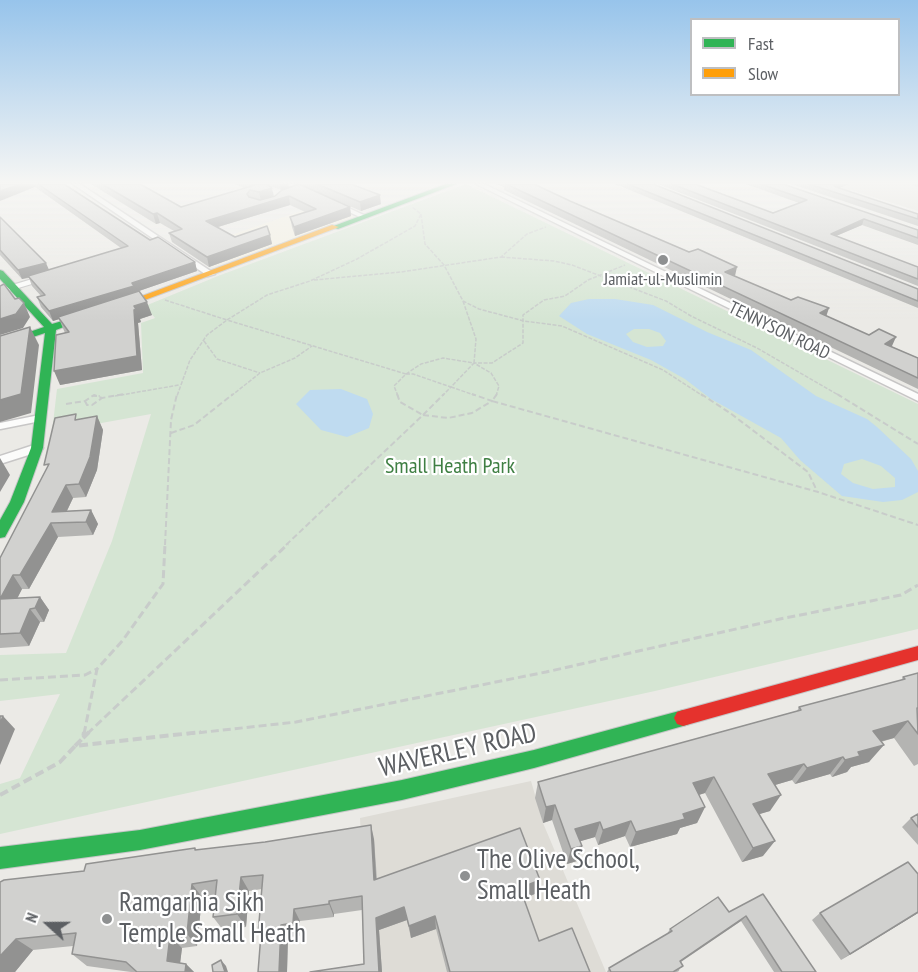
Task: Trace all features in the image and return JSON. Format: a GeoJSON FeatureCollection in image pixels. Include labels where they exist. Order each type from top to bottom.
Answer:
{"type":"FeatureCollection","features":[{"type":"Feature","properties":{"kind":"street"},"geometry":{"type":"LineString","coordinates":[[144,229],[211,274]]}},
{"type":"Feature","properties":{"kind":"street"},"geometry":{"type":"LineString","coordinates":[[0,345],[154,295],[331,229]]}},
{"type":"Feature","properties":{"kind":"street","name":"TENNYSON ROAD"},"geometry":{"type":"LineString","coordinates":[[570,229],[918,398]]}},
{"type":"Feature","properties":{"kind":"street"},"geometry":{"type":"LineString","coordinates":[[0,273],[7,291],[51,329]]}},
{"type":"Feature","properties":{"kind":"street"},"geometry":{"type":"LineString","coordinates":[[0,533],[17,502],[37,448],[51,329]]}},
{"type":"Feature","properties":{"kind":"street"},"geometry":{"type":"LineString","coordinates":[[0,460],[37,448]]}},
{"type":"Feature","properties":{"kind":"street","name":"WAVERLEY ROAD"},"geometry":{"type":"LineString","coordinates":[[0,858],[140,840],[402,790],[534,759],[918,653]]}},
{"type":"Feature","properties":{"kind":"lane"},"geometry":{"type":"LineString","coordinates":[[7,291],[42,278]]}},
{"type":"Feature","properties":{"kind":"lane"},"geometry":{"type":"LineString","coordinates":[[0,426],[41,418]]}},
{"type":"Feature","properties":{"kind":"path"},"geometry":{"type":"LineString","coordinates":[[0,680],[85,675],[97,669],[123,640],[163,584],[171,420],[179,385],[190,360],[207,335],[267,295],[310,281],[357,259],[409,229]]}},
{"type":"Feature","properties":{"kind":"path"},"geometry":{"type":"LineString","coordinates":[[0,795],[60,762],[423,415],[474,363],[476,339],[463,301],[444,265],[425,244],[423,229]]}},
{"type":"Feature","properties":{"kind":"path"},"geometry":{"type":"LineString","coordinates":[[501,256],[527,234],[540,229]]}},
{"type":"Feature","properties":{"kind":"path"},"geometry":{"type":"LineString","coordinates":[[310,281],[401,272],[501,256],[554,261],[598,274],[666,300],[691,316],[741,339],[887,423],[918,444]]}},
{"type":"Feature","properties":{"kind":"path"},"geometry":{"type":"LineString","coordinates":[[474,363],[492,363],[523,343],[523,315],[544,300],[565,296],[598,274],[636,261]]}},
{"type":"Feature","properties":{"kind":"path"},"geometry":{"type":"LineString","coordinates":[[154,295],[227,320],[492,401],[818,492],[918,525]]}},
{"type":"Feature","properties":{"kind":"path"},"geometry":{"type":"LineString","coordinates":[[463,301],[479,309],[524,321],[562,326],[663,369],[730,413],[808,472],[818,492]]}},
{"type":"Feature","properties":{"kind":"path"},"geometry":{"type":"LineString","coordinates":[[204,341],[218,359],[261,373]]}},
{"type":"Feature","properties":{"kind":"path"},"geometry":{"type":"LineString","coordinates":[[171,433],[194,425],[261,373],[295,358],[312,346]]}},
{"type":"Feature","properties":{"kind":"path"},"geometry":{"type":"LineString","coordinates":[[442,358],[474,363],[491,373],[498,386],[497,394],[492,401],[472,413],[448,418],[423,415],[400,402],[394,386],[421,364],[442,358]]}},
{"type":"Feature","properties":{"kind":"path"},"geometry":{"type":"LineString","coordinates":[[85,401],[87,405],[92,405],[102,398],[179,385]]}},
{"type":"Feature","properties":{"kind":"path"},"geometry":{"type":"LineString","coordinates":[[66,404],[85,401],[93,395],[99,395],[102,398]]}},
{"type":"Feature","properties":{"kind":"path"},"geometry":{"type":"LineString","coordinates":[[75,746],[296,722],[546,672],[780,619],[901,595],[918,585]]}},
{"type":"Feature","properties":{"kind":"path"},"geometry":{"type":"LineString","coordinates":[[83,738],[97,669]]}},
{"type":"Feature","properties":{"kind":"shaded area"},"geometry":{"type":"Polygon","coordinates":[[[248,229],[320,229],[213,267],[187,250],[248,229]]]}},
{"type":"Feature","properties":{"kind":"shaded area","name":"The Olive School, Small Heath"},"geometry":{"type":"Polygon","coordinates":[[[531,781],[543,823],[606,972],[368,972],[360,818],[531,781]]]}},
{"type":"Feature","properties":{"kind":"green space","name":"Small Heath Park"},"geometry":{"type":"Polygon","coordinates":[[[344,229],[559,229],[918,404],[918,629],[655,691],[0,834],[0,784],[20,778],[60,694],[0,701],[0,655],[66,653],[112,541],[151,414],[52,432],[57,389],[143,373],[141,323],[155,318],[145,306],[344,229]]]}},
{"type":"Feature","properties":{"kind":"water"},"geometry":{"type":"Polygon","coordinates":[[[589,299],[615,299],[653,305],[707,332],[751,350],[816,396],[867,419],[877,427],[911,459],[918,471],[918,492],[902,500],[883,502],[842,496],[800,460],[781,438],[711,399],[685,379],[651,360],[587,334],[559,316],[571,303],[589,299]],[[634,329],[626,334],[633,342],[647,347],[663,346],[666,341],[660,333],[649,329],[634,329]],[[862,459],[844,464],[841,474],[853,483],[873,489],[895,487],[895,478],[881,466],[862,459]]]}},
{"type":"Feature","properties":{"kind":"water"},"geometry":{"type":"Polygon","coordinates":[[[341,389],[367,399],[373,414],[369,428],[347,437],[321,430],[296,404],[310,390],[341,389]]]}},
{"type":"Feature","properties":{"kind":"building"},"geometry":{"type":"Polygon","coordinates":[[[0,229],[12,229],[46,263],[18,270],[0,250],[0,229]]]}},
{"type":"Feature","properties":{"kind":"building"},"geometry":{"type":"Polygon","coordinates":[[[104,229],[134,229],[150,240],[158,237],[195,262],[132,283],[134,286],[49,311],[37,297],[45,295],[28,276],[128,246],[104,229]]]}},
{"type":"Feature","properties":{"kind":"building"},"geometry":{"type":"Polygon","coordinates":[[[181,229],[221,229],[235,237],[257,229],[268,229],[270,235],[207,257],[169,233],[181,229]]]}},
{"type":"Feature","properties":{"kind":"building"},"geometry":{"type":"Polygon","coordinates":[[[602,229],[636,229],[689,252],[698,249],[737,267],[725,272],[791,300],[798,297],[829,308],[820,313],[869,335],[879,329],[896,337],[885,344],[918,358],[918,378],[602,229]]]}},
{"type":"Feature","properties":{"kind":"building"},"geometry":{"type":"Polygon","coordinates":[[[740,229],[767,229],[918,289],[918,301],[740,229]]]}},
{"type":"Feature","properties":{"kind":"building"},"geometry":{"type":"Polygon","coordinates":[[[789,229],[841,229],[831,234],[918,267],[918,279],[789,229]]]}},
{"type":"Feature","properties":{"kind":"building"},"geometry":{"type":"Polygon","coordinates":[[[893,229],[918,230],[918,238],[893,229]]]}},
{"type":"Feature","properties":{"kind":"building"},"geometry":{"type":"Polygon","coordinates":[[[4,284],[15,299],[19,298],[24,303],[16,314],[0,319],[0,286],[4,284]]]}},
{"type":"Feature","properties":{"kind":"building"},"geometry":{"type":"Polygon","coordinates":[[[139,291],[147,302],[134,306],[136,309],[134,310],[137,356],[54,371],[56,335],[69,332],[58,317],[139,291]]]}},
{"type":"Feature","properties":{"kind":"building"},"geometry":{"type":"Polygon","coordinates":[[[30,327],[21,394],[0,400],[0,336],[30,327]]]}},
{"type":"Feature","properties":{"kind":"building"},"geometry":{"type":"Polygon","coordinates":[[[76,414],[75,420],[97,416],[90,457],[79,484],[66,485],[52,512],[91,510],[86,522],[51,523],[20,575],[13,575],[0,599],[0,558],[49,464],[44,465],[55,418],[76,414]]]}},
{"type":"Feature","properties":{"kind":"building"},"geometry":{"type":"Polygon","coordinates":[[[40,597],[35,608],[30,609],[20,633],[0,634],[0,599],[40,597]]]}},
{"type":"Feature","properties":{"kind":"building"},"geometry":{"type":"Polygon","coordinates":[[[918,673],[918,734],[908,721],[873,731],[884,745],[858,752],[860,756],[845,760],[843,757],[807,768],[804,764],[768,774],[781,795],[753,804],[775,841],[753,848],[714,777],[693,783],[705,807],[683,814],[685,819],[636,832],[631,821],[603,830],[600,822],[575,829],[582,846],[571,849],[555,805],[546,807],[538,782],[801,710],[799,707],[905,679],[903,677],[918,673]]]}},
{"type":"Feature","properties":{"kind":"building"},"geometry":{"type":"Polygon","coordinates":[[[918,814],[918,827],[911,818],[918,814]]]}},
{"type":"Feature","properties":{"kind":"building"},"geometry":{"type":"Polygon","coordinates":[[[371,825],[374,880],[520,828],[540,880],[520,888],[539,941],[572,928],[590,972],[450,972],[435,916],[409,926],[404,907],[376,918],[379,972],[310,972],[364,964],[362,896],[294,909],[293,923],[281,925],[279,972],[258,972],[261,934],[258,934],[263,875],[241,877],[237,914],[213,917],[217,880],[192,884],[187,934],[170,936],[167,961],[186,964],[185,972],[137,972],[126,962],[72,954],[76,933],[16,939],[0,956],[0,882],[4,880],[84,871],[86,864],[195,848],[195,850],[265,842],[371,825]]]}},
{"type":"Feature","properties":{"kind":"building"},"geometry":{"type":"Polygon","coordinates":[[[908,862],[918,874],[918,912],[850,954],[820,913],[908,862]]]}},
{"type":"Feature","properties":{"kind":"building"},"geometry":{"type":"Polygon","coordinates":[[[763,894],[816,972],[782,972],[746,916],[680,961],[683,966],[673,972],[611,972],[609,968],[672,931],[670,929],[718,897],[729,912],[763,894]]]}},
{"type":"Feature","properties":{"kind":"building"},"geometry":{"type":"Polygon","coordinates":[[[221,960],[225,972],[213,972],[212,965],[221,960]]]}},
{"type":"Feature","properties":{"kind":"traffic: fast"},"geometry":{"type":"LineString","coordinates":[[0,273],[51,329]]}},
{"type":"Feature","properties":{"kind":"traffic: fast"},"geometry":{"type":"LineString","coordinates":[[0,345],[82,318]]}},
{"type":"Feature","properties":{"kind":"traffic: fast"},"geometry":{"type":"LineString","coordinates":[[0,533],[17,502],[37,448],[51,329]]}},
{"type":"Feature","properties":{"kind":"traffic: fast"},"geometry":{"type":"LineString","coordinates":[[0,858],[140,840],[402,790],[534,759],[683,718]]}},
{"type":"Feature","properties":{"kind":"traffic: slow"},"geometry":{"type":"LineString","coordinates":[[123,305],[329,229]]}},
{"type":"Feature","properties":{"kind":"traffic: jam"},"geometry":{"type":"LineString","coordinates":[[683,718],[918,653]]}},
{"type":"Feature","properties":{"kind":"place","name":"Jamiat-ul-Muslimin"},"geometry":{"type":"Point","coordinates":[663,260]}},
{"type":"Feature","properties":{"kind":"place","name":"The Olive School, Small Heath"},"geometry":{"type":"Point","coordinates":[465,876]}},
{"type":"Feature","properties":{"kind":"place","name":"Ramgarhia Sikh Temple Small Heath"},"geometry":{"type":"Point","coordinates":[107,919]}}]}
